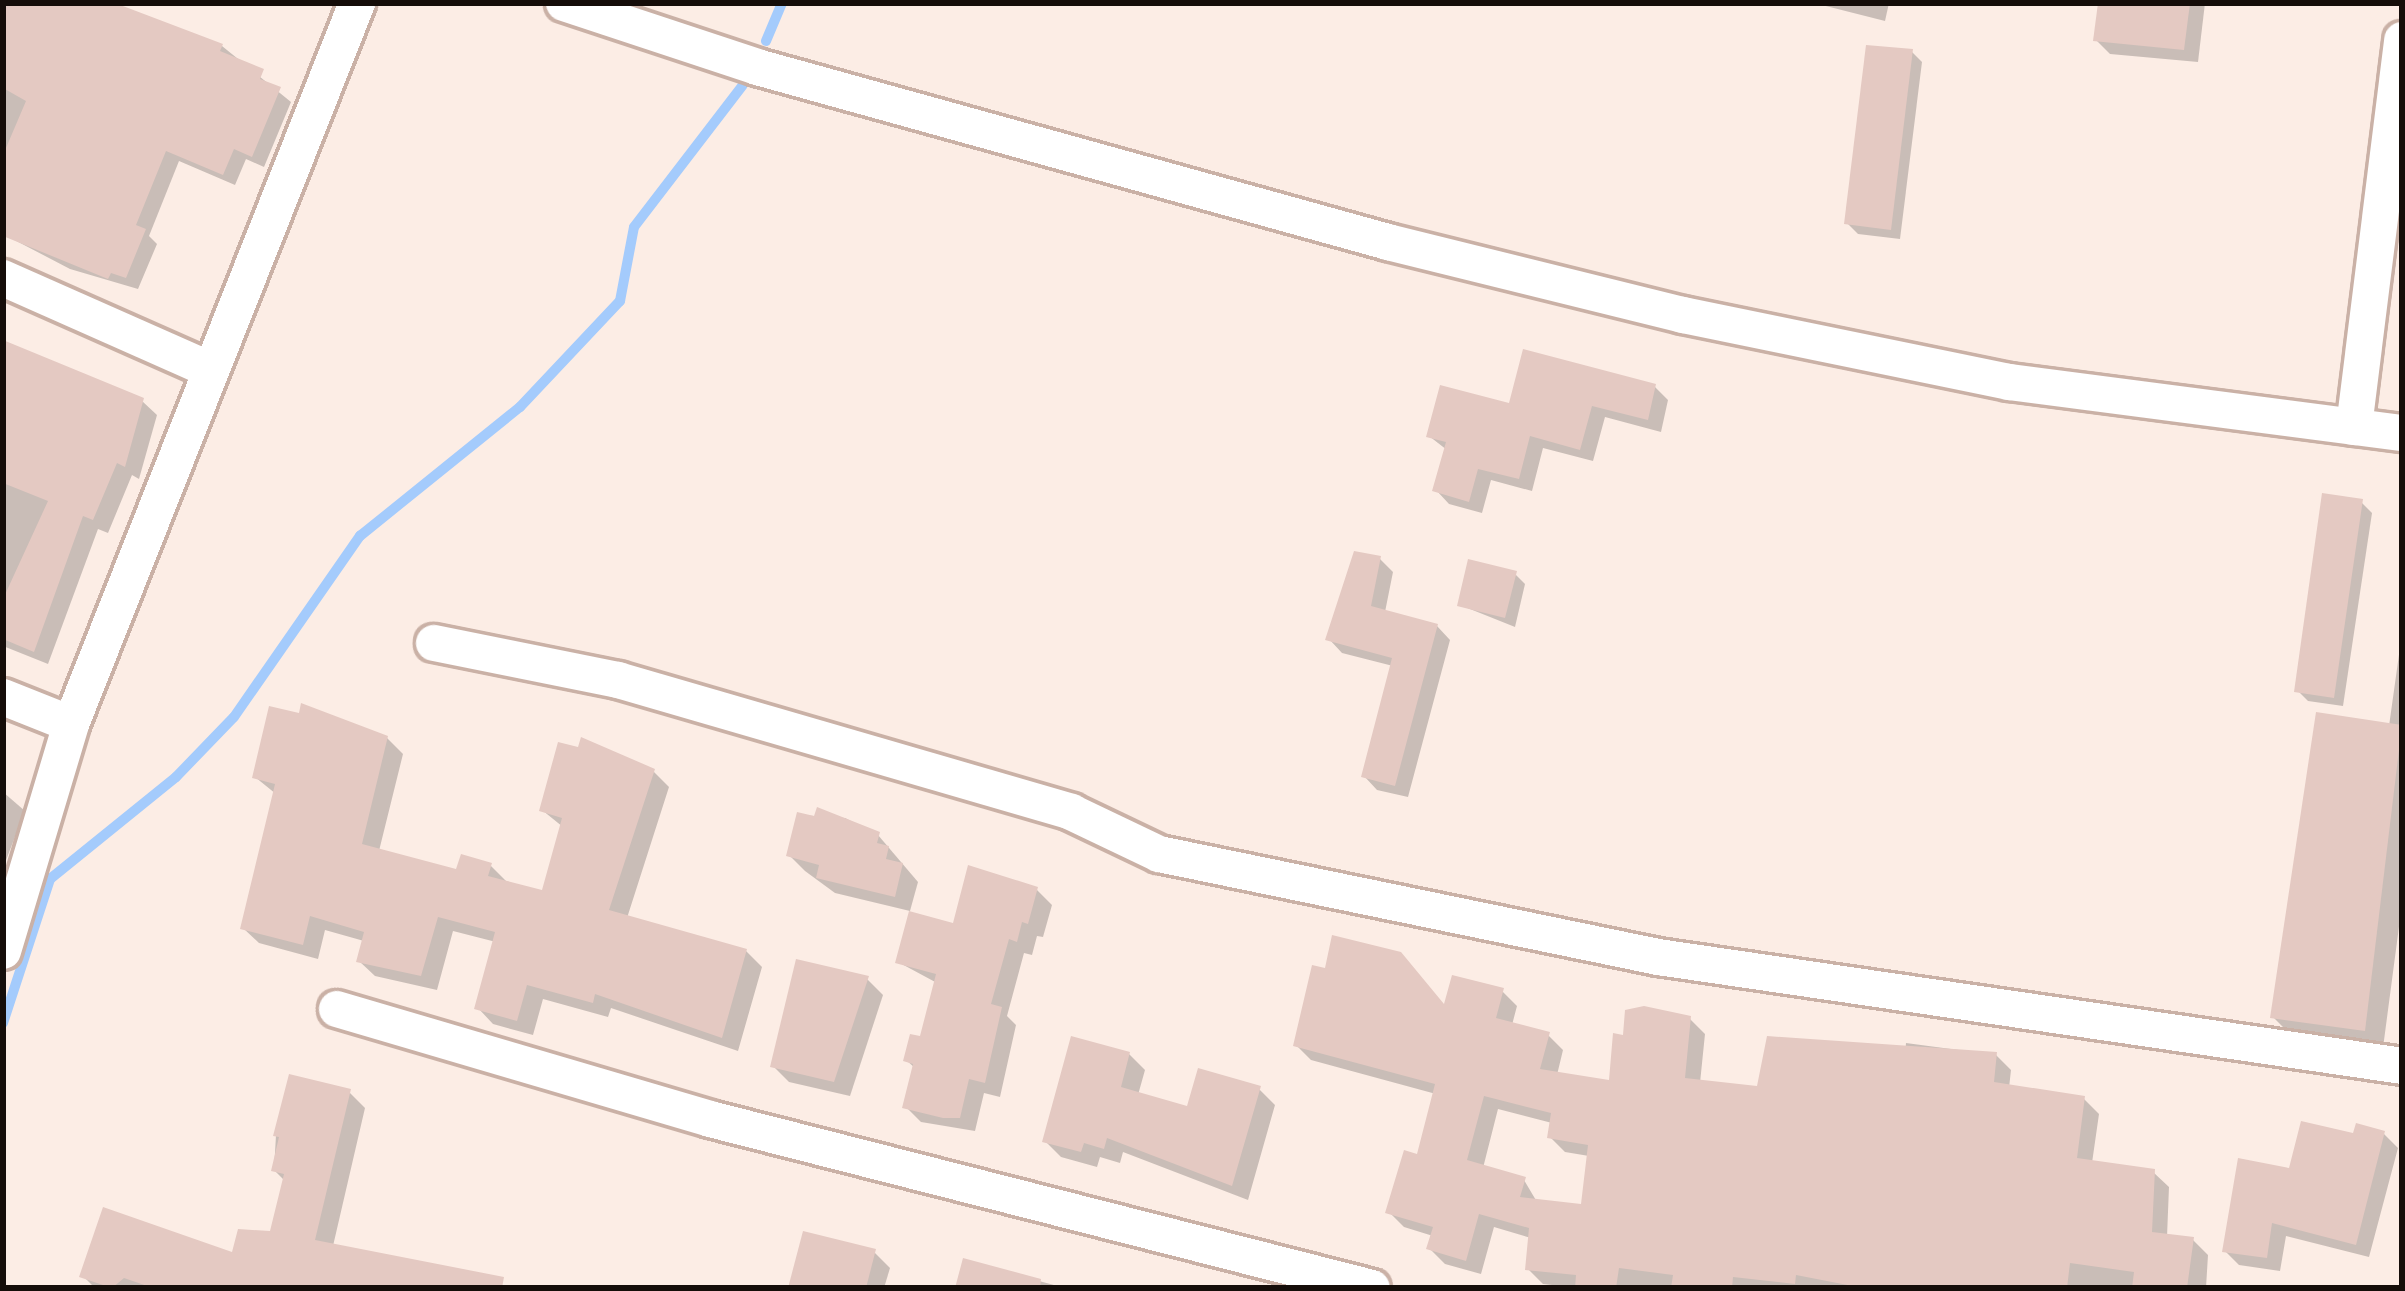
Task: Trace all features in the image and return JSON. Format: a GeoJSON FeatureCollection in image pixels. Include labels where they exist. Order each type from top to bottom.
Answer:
{"type":"FeatureCollection","features":[{"type":"Feature","properties":{"kind":"street"},"geometry":{"type":"LineString","coordinates":[[3,951],[71,724],[130,590],[206,368],[357,3]]}},
{"type":"Feature","properties":{"kind":"street"},"geometry":{"type":"LineString","coordinates":[[564,3],[779,73],[1683,315],[2009,382],[2402,433]]}},
{"type":"Feature","properties":{"kind":"street"},"geometry":{"type":"LineString","coordinates":[[2354,427],[2402,40]]}},
{"type":"Feature","properties":{"kind":"street"},"geometry":{"type":"LineString","coordinates":[[3,278],[206,368]]}},
{"type":"Feature","properties":{"kind":"street"},"geometry":{"type":"LineString","coordinates":[[434,643],[617,680],[1049,805],[1159,854],[1658,956],[2402,1066]]}},
{"type":"Feature","properties":{"kind":"street"},"geometry":{"type":"LineString","coordinates":[[3,697],[71,724]]}},
{"type":"Feature","properties":{"kind":"street"},"geometry":{"type":"LineString","coordinates":[[337,1009],[710,1119],[1372,1288]]}},
{"type":"Feature","properties":{"kind":"building"},"geometry":{"type":"Polygon","coordinates":[[[3,3],[115,3],[223,44],[220,51],[264,69],[260,79],[281,87],[252,157],[234,149],[223,175],[166,151],[136,225],[146,229],[126,278],[111,273],[108,279],[3,236],[3,155],[26,101],[3,88],[3,3]]]}},
{"type":"Feature","properties":{"kind":"building"},"geometry":{"type":"Polygon","coordinates":[[[2098,3],[2190,3],[2184,50],[2093,41],[2098,3]]]}},
{"type":"Feature","properties":{"kind":"building"},"geometry":{"type":"Polygon","coordinates":[[[1866,45],[1913,49],[1891,230],[1844,224],[1866,45]]]}},
{"type":"Feature","properties":{"kind":"building"},"geometry":{"type":"Polygon","coordinates":[[[3,340],[144,398],[125,467],[117,463],[93,520],[83,516],[34,652],[3,639],[3,599],[48,501],[3,483],[3,340]]]}},
{"type":"Feature","properties":{"kind":"building"},"geometry":{"type":"Polygon","coordinates":[[[1523,349],[1656,384],[1648,420],[1592,406],[1580,450],[1530,436],[1519,479],[1478,469],[1469,502],[1432,491],[1446,442],[1426,437],[1440,385],[1509,403],[1523,349]]]}},
{"type":"Feature","properties":{"kind":"building"},"geometry":{"type":"Polygon","coordinates":[[[2322,493],[2363,499],[2334,698],[2294,692],[2322,493]]]}},
{"type":"Feature","properties":{"kind":"building"},"geometry":{"type":"Polygon","coordinates":[[[1354,551],[1381,556],[1371,606],[1438,624],[1395,786],[1361,777],[1392,658],[1325,640],[1354,551]]]}},
{"type":"Feature","properties":{"kind":"building"},"geometry":{"type":"Polygon","coordinates":[[[1468,559],[1517,571],[1505,618],[1457,606],[1468,559]]]}},
{"type":"Feature","properties":{"kind":"building"},"geometry":{"type":"Polygon","coordinates":[[[301,703],[388,736],[362,844],[456,869],[461,854],[492,863],[488,876],[542,890],[562,818],[539,811],[558,742],[578,747],[581,737],[655,769],[609,910],[747,949],[722,1038],[595,994],[593,1003],[527,985],[517,1021],[474,1009],[495,932],[438,917],[421,976],[356,962],[364,932],[310,916],[303,945],[240,929],[275,784],[252,778],[269,706],[299,713],[301,703]]]}},
{"type":"Feature","properties":{"kind":"building"},"geometry":{"type":"Polygon","coordinates":[[[2316,712],[2402,725],[2365,1031],[2270,1018],[2316,712]]]}},
{"type":"Feature","properties":{"kind":"building"},"geometry":{"type":"Polygon","coordinates":[[[817,807],[880,832],[877,843],[889,846],[886,859],[903,863],[895,897],[816,878],[819,865],[786,856],[797,812],[814,816],[817,807]]]}},
{"type":"Feature","properties":{"kind":"building"},"geometry":{"type":"Polygon","coordinates":[[[968,865],[1038,887],[1028,924],[1022,922],[1017,942],[1009,939],[991,1004],[1002,1007],[985,1083],[969,1079],[960,1118],[943,1118],[902,1108],[913,1064],[903,1061],[910,1034],[920,1036],[936,974],[895,963],[909,911],[953,923],[968,865]]]}},
{"type":"Feature","properties":{"kind":"building"},"geometry":{"type":"Polygon","coordinates":[[[1332,935],[1401,952],[1444,1004],[1452,975],[1504,988],[1496,1018],[1550,1032],[1540,1069],[1609,1080],[1613,1033],[1623,1035],[1625,1010],[1644,1006],[1691,1016],[1685,1078],[1757,1086],[1767,1036],[1997,1052],[1994,1082],[2085,1096],[2077,1158],[2155,1169],[2152,1232],[2194,1237],[2187,1288],[2132,1288],[2134,1272],[2070,1263],[2067,1288],[1863,1288],[1796,1275],[1795,1284],[1733,1277],[1732,1288],[1671,1288],[1673,1275],[1619,1268],[1616,1288],[1575,1288],[1576,1275],[1525,1270],[1529,1228],[1479,1214],[1466,1261],[1426,1249],[1433,1227],[1385,1213],[1404,1150],[1417,1154],[1435,1084],[1293,1046],[1312,965],[1325,968],[1332,935]],[[1484,1096],[1467,1160],[1526,1177],[1520,1197],[1581,1204],[1588,1145],[1547,1138],[1551,1113],[1484,1096]]]}},
{"type":"Feature","properties":{"kind":"building"},"geometry":{"type":"Polygon","coordinates":[[[796,959],[869,976],[834,1082],[770,1067],[796,959]]]}},
{"type":"Feature","properties":{"kind":"building"},"geometry":{"type":"Polygon","coordinates":[[[1071,1036],[1130,1052],[1121,1087],[1187,1106],[1198,1068],[1261,1086],[1232,1186],[1107,1138],[1104,1149],[1084,1143],[1081,1152],[1042,1142],[1071,1036]]]}},
{"type":"Feature","properties":{"kind":"building"},"geometry":{"type":"Polygon","coordinates":[[[289,1074],[351,1089],[315,1240],[504,1277],[502,1288],[153,1288],[124,1278],[112,1288],[79,1277],[103,1207],[232,1252],[238,1229],[270,1231],[284,1174],[271,1171],[279,1137],[273,1136],[289,1074]]]}},
{"type":"Feature","properties":{"kind":"building"},"geometry":{"type":"Polygon","coordinates":[[[2301,1121],[2353,1133],[2356,1123],[2385,1131],[2356,1245],[2272,1223],[2267,1258],[2222,1252],[2238,1158],[2289,1168],[2301,1121]]]}},
{"type":"Feature","properties":{"kind":"building"},"geometry":{"type":"Polygon","coordinates":[[[803,1231],[876,1249],[866,1288],[788,1288],[803,1231]]]}},
{"type":"Feature","properties":{"kind":"building"},"geometry":{"type":"Polygon","coordinates":[[[963,1258],[1041,1279],[1040,1288],[955,1288],[963,1258]]]}},
{"type":"Feature","properties":{"kind":"waterway"},"geometry":{"type":"LineString","coordinates":[[766,41],[782,3]]}},
{"type":"Feature","properties":{"kind":"waterway"},"geometry":{"type":"LineString","coordinates":[[3,1023],[50,879],[176,777],[234,717],[360,536],[520,407],[620,301],[634,227],[742,86]]}}]}
